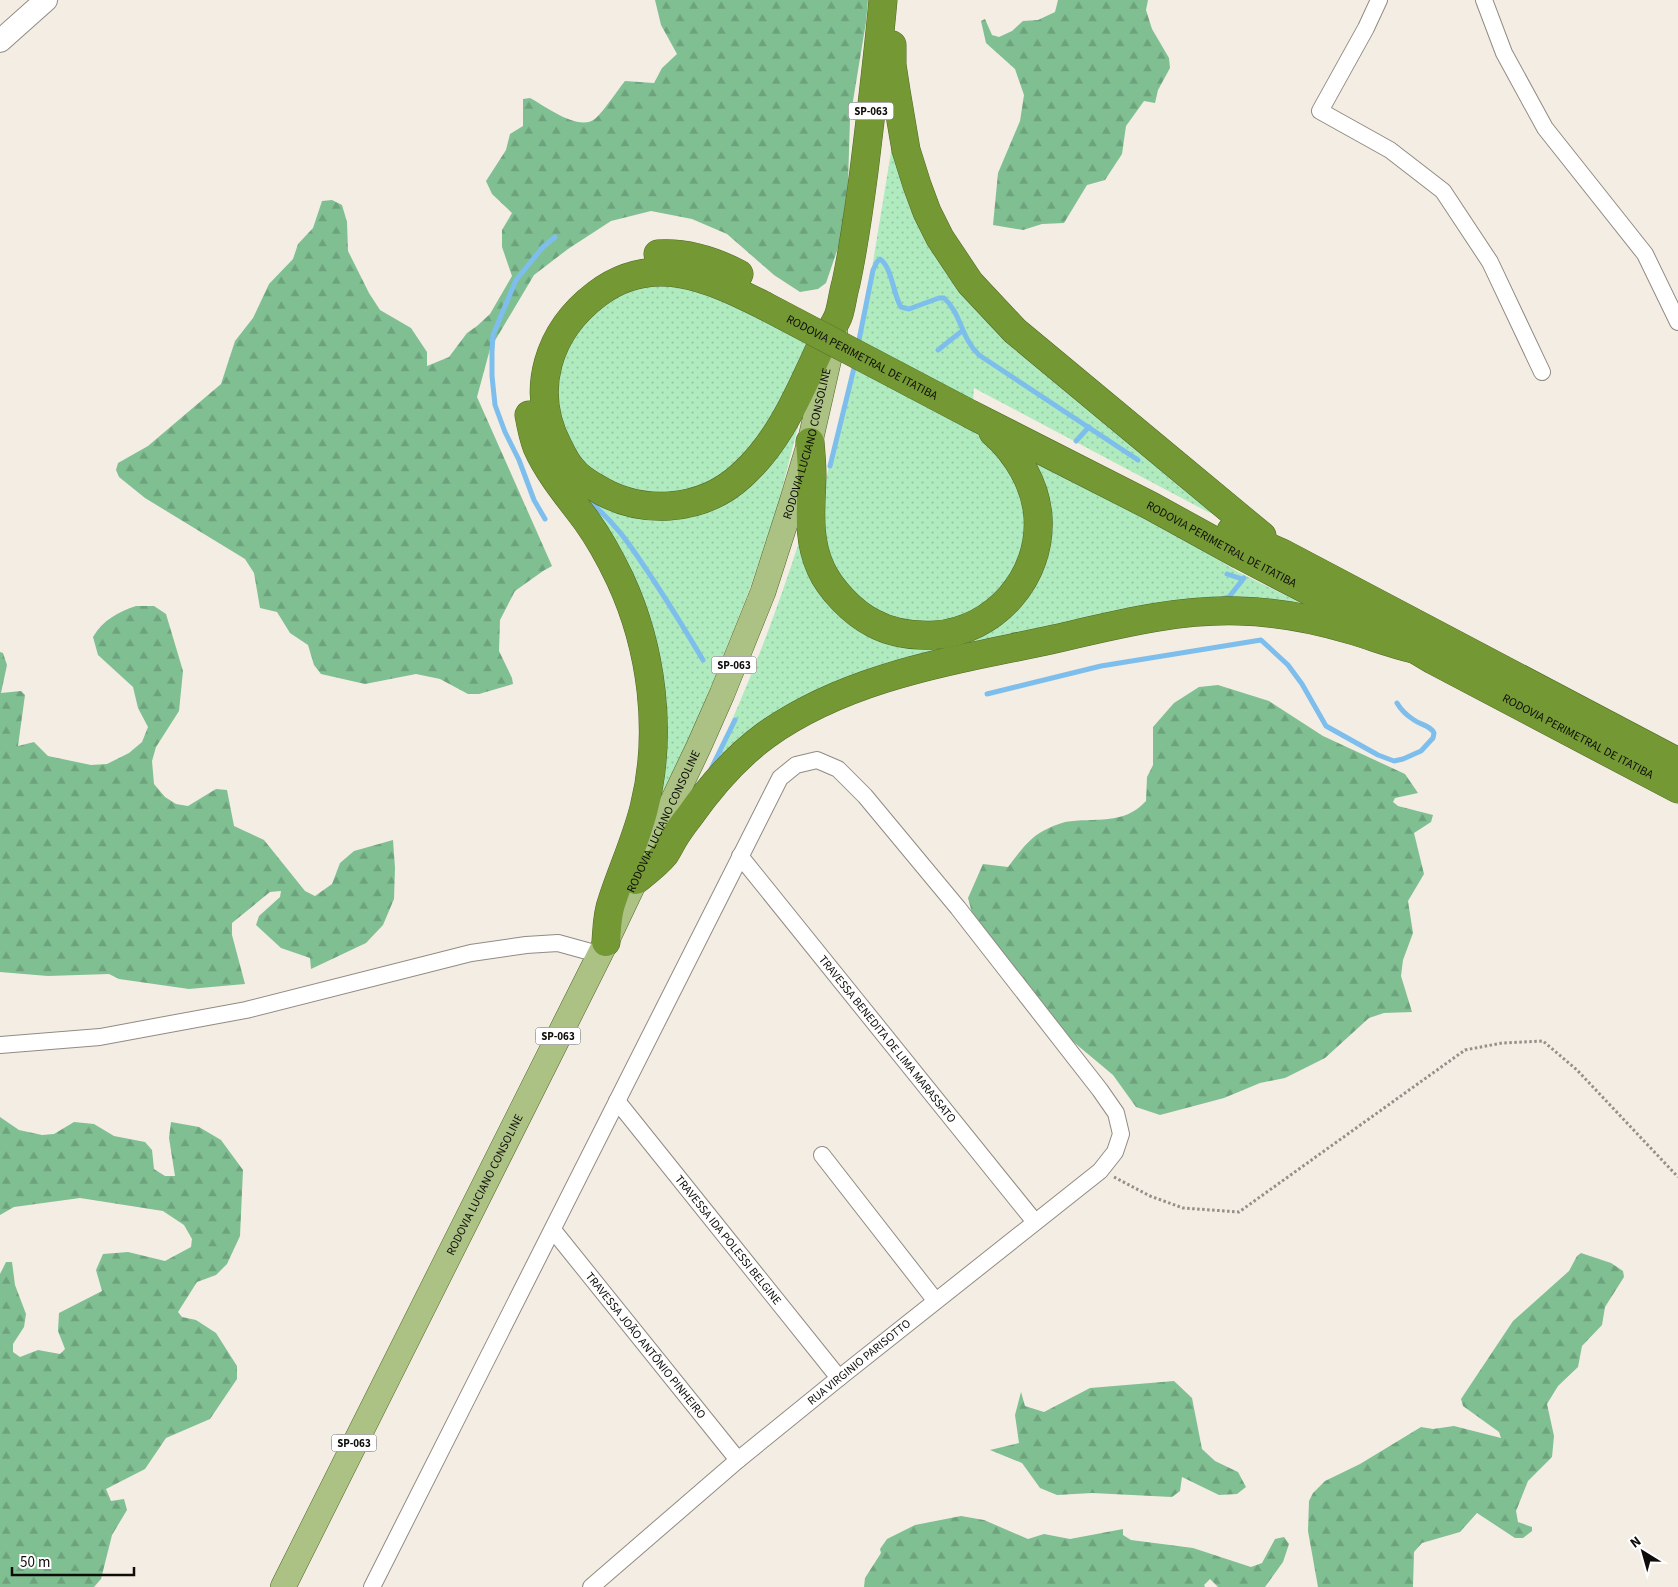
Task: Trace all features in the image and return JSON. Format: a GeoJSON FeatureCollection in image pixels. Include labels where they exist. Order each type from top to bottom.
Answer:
{"type":"FeatureCollection","features":[{"type":"Feature","properties":{"kind":"highway","name":"RODOVIA LUCIANO CONSOLINE"},"geometry":{"type":"LineString","coordinates":[[838,317],[858,222],[878,58],[883,0]]}},
{"type":"Feature","properties":{"kind":"highway"},"geometry":{"type":"LineString","coordinates":[[894,0],[892,65],[906,150],[927,212],[959,269],[970,284],[1015,331],[1282,553]]}},
{"type":"Feature","properties":{"kind":"highway"},"geometry":{"type":"LineString","coordinates":[[602,948],[611,902],[635,840],[650,778],[653,724],[648,675],[637,622],[619,577],[588,522],[553,474],[537,447],[526,400],[530,360],[539,335],[563,299],[580,284],[625,259],[662,253],[690,256],[720,264],[765,296]]}},
{"type":"Feature","properties":{"kind":"highway"},"geometry":{"type":"LineString","coordinates":[[765,296],[686,274],[662,272],[631,276],[615,283],[601,290],[578,309],[567,322],[554,345],[547,368],[544,390],[545,406],[553,435],[571,469],[602,492],[619,500],[641,506],[661,507],[680,505],[697,501],[728,486],[742,476],[781,427],[797,399],[824,340],[838,317]]}},
{"type":"Feature","properties":{"kind":"highway","name":"RODOVIA PERIMETRAL DE ITATIBA"},"geometry":{"type":"LineString","coordinates":[[765,296],[1240,555],[1373,624],[1414,649],[1678,789]]}},
{"type":"Feature","properties":{"kind":"highway"},"geometry":{"type":"LineString","coordinates":[[810,442],[812,471],[810,528],[812,543],[821,571],[843,600],[865,619],[881,627],[897,632],[925,636],[951,633],[966,630],[985,620],[1014,594],[1030,566],[1038,534],[1036,502],[1028,479],[1016,457],[974,410]]}},
{"type":"Feature","properties":{"kind":"highway","name":"RODOVIA PERIMETRAL DE ITATIBA"},"geometry":{"type":"LineString","coordinates":[[974,410],[1070,446],[1228,530],[1282,553],[1678,762]]}},
{"type":"Feature","properties":{"kind":"highway"},"geometry":{"type":"LineString","coordinates":[[636,880],[662,858],[696,808],[718,780],[748,749],[786,722],[817,705],[838,695],[891,676],[1089,631],[1197,612],[1238,611],[1278,613],[1319,621],[1414,649]]}},
{"type":"Feature","properties":{"kind":"main road"},"geometry":{"type":"LineString","coordinates":[[0,41],[46,0]]}},
{"type":"Feature","properties":{"kind":"main road","name":"RODOVIA LUCIANO CONSOLINE"},"geometry":{"type":"LineString","coordinates":[[283,1587],[636,880],[699,746],[763,592],[810,442],[838,317]]}},
{"type":"Feature","properties":{"kind":"street"},"geometry":{"type":"LineString","coordinates":[[1378,0],[1366,28],[1320,111],[1390,150],[1443,191],[1490,262],[1542,372]]}},
{"type":"Feature","properties":{"kind":"street"},"geometry":{"type":"LineString","coordinates":[[1484,0],[1504,53],[1545,128],[1645,254],[1678,322]]}},
{"type":"Feature","properties":{"kind":"street","name":"RUA VIRGINIO PARISOTTO"},"geometry":{"type":"LineString","coordinates":[[591,1587],[738,1460],[935,1300],[1100,1171],[1115,1152],[1121,1134],[1116,1113],[1055,1031],[958,908],[865,796],[838,769],[817,760],[796,765],[780,778],[740,856]]}},
{"type":"Feature","properties":{"kind":"street"},"geometry":{"type":"LineString","coordinates":[[372,1587],[740,856]]}},
{"type":"Feature","properties":{"kind":"street","name":"TRAVESSA BENEDITA DE LIMA MARASSATO"},"geometry":{"type":"LineString","coordinates":[[740,856],[1036,1222]]}},
{"type":"Feature","properties":{"kind":"street"},"geometry":{"type":"LineString","coordinates":[[0,1045],[100,1037],[246,1010],[471,953],[526,945],[558,943],[602,948]]}},
{"type":"Feature","properties":{"kind":"street","name":"TRAVESSA IDA POLESSI BELGINE"},"geometry":{"type":"LineString","coordinates":[[617,1101],[839,1378]]}},
{"type":"Feature","properties":{"kind":"street"},"geometry":{"type":"LineString","coordinates":[[822,1155],[935,1300]]}},
{"type":"Feature","properties":{"kind":"street","name":"TRAVESSA JOÃO ANTÔNIO PINHEIRO"},"geometry":{"type":"LineString","coordinates":[[553,1230],[738,1460]]}},
{"type":"Feature","properties":{"kind":"path"},"geometry":{"type":"LineString","coordinates":[[1100,1171],[1150,1196],[1183,1208],[1239,1212],[1465,1050],[1502,1043],[1543,1041],[1577,1070],[1678,1177]]}},
{"type":"Feature","properties":{"kind":"green space"},"geometry":{"type":"Polygon","coordinates":[[[655,0],[868,0],[850,119],[848,183],[840,242],[826,283],[818,289],[800,292],[774,275],[727,234],[692,219],[651,211],[611,221],[568,249],[534,275],[490,349],[477,397],[552,566],[515,591],[500,620],[499,651],[513,684],[479,694],[468,694],[440,679],[416,674],[365,684],[321,674],[314,665],[308,645],[290,633],[277,612],[260,608],[254,573],[245,559],[145,498],[119,477],[116,470],[118,463],[148,446],[221,384],[235,341],[253,318],[269,284],[293,259],[298,244],[313,228],[322,201],[332,200],[342,205],[347,222],[348,251],[369,293],[380,310],[411,328],[427,352],[427,366],[449,357],[467,333],[490,314],[512,276],[502,247],[502,230],[512,213],[492,194],[486,181],[506,150],[510,134],[523,126],[523,99],[530,98],[563,117],[581,122],[589,122],[600,114],[625,81],[654,83],[662,68],[677,54],[661,25],[655,0]]]}},
{"type":"Feature","properties":{"kind":"green space"},"geometry":{"type":"Polygon","coordinates":[[[1058,0],[1148,0],[1146,10],[1152,29],[1169,58],[1170,68],[1158,90],[1155,103],[1144,101],[1126,126],[1122,154],[1105,180],[1087,185],[1064,223],[1042,224],[1023,230],[993,225],[998,173],[1020,121],[1024,95],[1015,69],[986,43],[981,21],[985,19],[992,35],[999,37],[1012,31],[1023,21],[1038,20],[1055,12],[1058,0]]]}},
{"type":"Feature","properties":{"kind":"green space"},"geometry":{"type":"Polygon","coordinates":[[[891,139],[932,243],[1217,515],[1208,512],[974,388],[971,428],[993,447],[1025,490],[1029,544],[994,602],[952,624],[883,619],[840,585],[820,525],[822,499],[865,311],[891,152],[891,139]]]}},
{"type":"Feature","properties":{"kind":"green space"},"geometry":{"type":"Polygon","coordinates":[[[655,281],[701,286],[812,343],[773,427],[710,489],[642,500],[579,467],[552,397],[574,324],[599,300],[655,281]]]}},
{"type":"Feature","properties":{"kind":"green space"},"geometry":{"type":"Polygon","coordinates":[[[801,415],[776,512],[749,591],[684,751],[661,793],[663,729],[578,491],[670,516],[801,415]]]}},
{"type":"Feature","properties":{"kind":"green space"},"geometry":{"type":"Polygon","coordinates":[[[1028,454],[1196,546],[1238,572],[1305,605],[932,659],[706,777],[733,719],[757,660],[780,600],[800,539],[807,554],[900,640],[1027,597],[1028,454]]]}},
{"type":"Feature","properties":{"kind":"green space"},"geometry":{"type":"Polygon","coordinates":[[[136,606],[154,606],[166,614],[183,671],[179,711],[156,747],[152,761],[154,784],[165,797],[176,804],[188,806],[216,789],[227,790],[234,826],[264,840],[305,891],[315,896],[332,884],[340,863],[354,851],[393,840],[395,868],[394,899],[383,925],[366,943],[311,969],[310,958],[281,948],[256,925],[259,916],[280,897],[281,891],[270,892],[232,923],[232,935],[245,984],[189,989],[119,979],[109,974],[48,976],[0,972],[0,652],[3,653],[7,665],[1,693],[21,691],[25,695],[18,746],[34,742],[48,756],[91,765],[107,764],[129,753],[142,742],[148,727],[138,708],[133,687],[98,655],[93,637],[101,626],[112,617],[136,606]]]}},
{"type":"Feature","properties":{"kind":"green space"},"geometry":{"type":"Polygon","coordinates":[[[1218,685],[1269,701],[1323,736],[1405,774],[1418,793],[1395,798],[1393,802],[1398,806],[1433,815],[1431,822],[1414,833],[1424,874],[1408,901],[1413,933],[1403,960],[1401,976],[1412,1012],[1384,1013],[1369,1018],[1325,1058],[1285,1078],[1260,1083],[1224,1098],[1160,1115],[1136,1107],[1113,1075],[1070,1039],[973,917],[968,898],[983,864],[1008,867],[1028,842],[1038,834],[1065,822],[1108,819],[1128,814],[1137,809],[1146,801],[1147,777],[1153,765],[1153,727],[1174,703],[1199,687],[1218,685]]]}},
{"type":"Feature","properties":{"kind":"green space"},"geometry":{"type":"Polygon","coordinates":[[[0,1117],[19,1130],[42,1135],[54,1134],[74,1122],[94,1124],[114,1136],[145,1142],[152,1150],[154,1169],[165,1176],[175,1176],[169,1138],[171,1122],[199,1127],[221,1140],[243,1170],[240,1236],[227,1264],[216,1275],[197,1282],[178,1312],[182,1317],[196,1320],[216,1333],[237,1366],[237,1379],[210,1419],[166,1438],[145,1469],[106,1489],[111,1501],[124,1499],[127,1510],[112,1535],[101,1579],[94,1587],[0,1587],[0,1274],[6,1262],[12,1262],[15,1285],[26,1314],[24,1327],[13,1344],[13,1352],[20,1357],[38,1350],[60,1354],[65,1349],[58,1331],[59,1313],[102,1291],[96,1270],[103,1254],[128,1252],[165,1261],[191,1247],[192,1239],[184,1225],[163,1211],[80,1198],[14,1207],[0,1215],[0,1117]]]}},
{"type":"Feature","properties":{"kind":"green space"},"geometry":{"type":"Polygon","coordinates":[[[1581,1253],[1611,1263],[1623,1271],[1624,1277],[1605,1307],[1602,1325],[1582,1346],[1578,1367],[1558,1386],[1547,1404],[1554,1436],[1552,1457],[1528,1481],[1516,1511],[1518,1522],[1532,1527],[1532,1531],[1523,1538],[1515,1538],[1477,1513],[1460,1532],[1422,1543],[1414,1552],[1413,1587],[1318,1587],[1308,1531],[1309,1501],[1313,1493],[1325,1481],[1360,1464],[1421,1427],[1433,1429],[1454,1426],[1501,1438],[1499,1432],[1463,1406],[1461,1399],[1513,1321],[1569,1271],[1577,1256],[1581,1253]]]}},
{"type":"Feature","properties":{"kind":"green space"},"geometry":{"type":"Polygon","coordinates":[[[1174,1381],[1192,1398],[1202,1449],[1215,1461],[1238,1472],[1246,1487],[1237,1494],[1219,1495],[1182,1477],[1180,1491],[1172,1497],[1092,1493],[1057,1495],[1040,1488],[1022,1463],[990,1450],[1019,1443],[1015,1415],[1021,1392],[1025,1406],[1044,1412],[1090,1388],[1174,1381]]]}},
{"type":"Feature","properties":{"kind":"green space"},"geometry":{"type":"Polygon","coordinates":[[[961,1516],[984,1520],[1028,1539],[1044,1534],[1070,1539],[1123,1529],[1123,1535],[1131,1540],[1193,1548],[1251,1567],[1262,1563],[1275,1539],[1284,1537],[1289,1544],[1283,1562],[1265,1587],[1218,1587],[1210,1579],[1204,1585],[1205,1587],[864,1587],[865,1578],[881,1553],[880,1549],[887,1539],[915,1525],[961,1516]]]}},
{"type":"Feature","properties":{"kind":"waterway"},"geometry":{"type":"LineString","coordinates":[[545,519],[534,500],[495,405],[492,352],[493,335],[516,280],[543,247],[555,237]]}},
{"type":"Feature","properties":{"kind":"waterway"},"geometry":{"type":"LineString","coordinates":[[858,345],[873,270],[880,259],[890,274],[901,307],[909,309],[944,298],[954,311],[968,341],[979,355],[1138,460]]}},
{"type":"Feature","properties":{"kind":"waterway"},"geometry":{"type":"LineString","coordinates":[[938,350],[962,331]]}},
{"type":"Feature","properties":{"kind":"waterway"},"geometry":{"type":"LineString","coordinates":[[830,466],[855,364]]}},
{"type":"Feature","properties":{"kind":"waterway"},"geometry":{"type":"LineString","coordinates":[[1076,441],[1089,427]]}},
{"type":"Feature","properties":{"kind":"waterway"},"geometry":{"type":"LineString","coordinates":[[585,498],[606,517],[631,547],[703,660]]}},
{"type":"Feature","properties":{"kind":"waterway"},"geometry":{"type":"LineString","coordinates":[[1227,574],[1242,579]]}},
{"type":"Feature","properties":{"kind":"waterway"},"geometry":{"type":"LineString","coordinates":[[1222,599],[1229,597],[1244,578]]}},
{"type":"Feature","properties":{"kind":"waterway"},"geometry":{"type":"LineString","coordinates":[[987,694],[1101,666],[1261,640],[1288,665],[1302,684],[1326,726],[1378,755],[1394,761],[1421,751],[1433,738],[1434,733],[1428,727],[1409,716],[1397,703]]}},
{"type":"Feature","properties":{"kind":"waterway"},"geometry":{"type":"LineString","coordinates":[[711,769],[735,720]]}}]}
